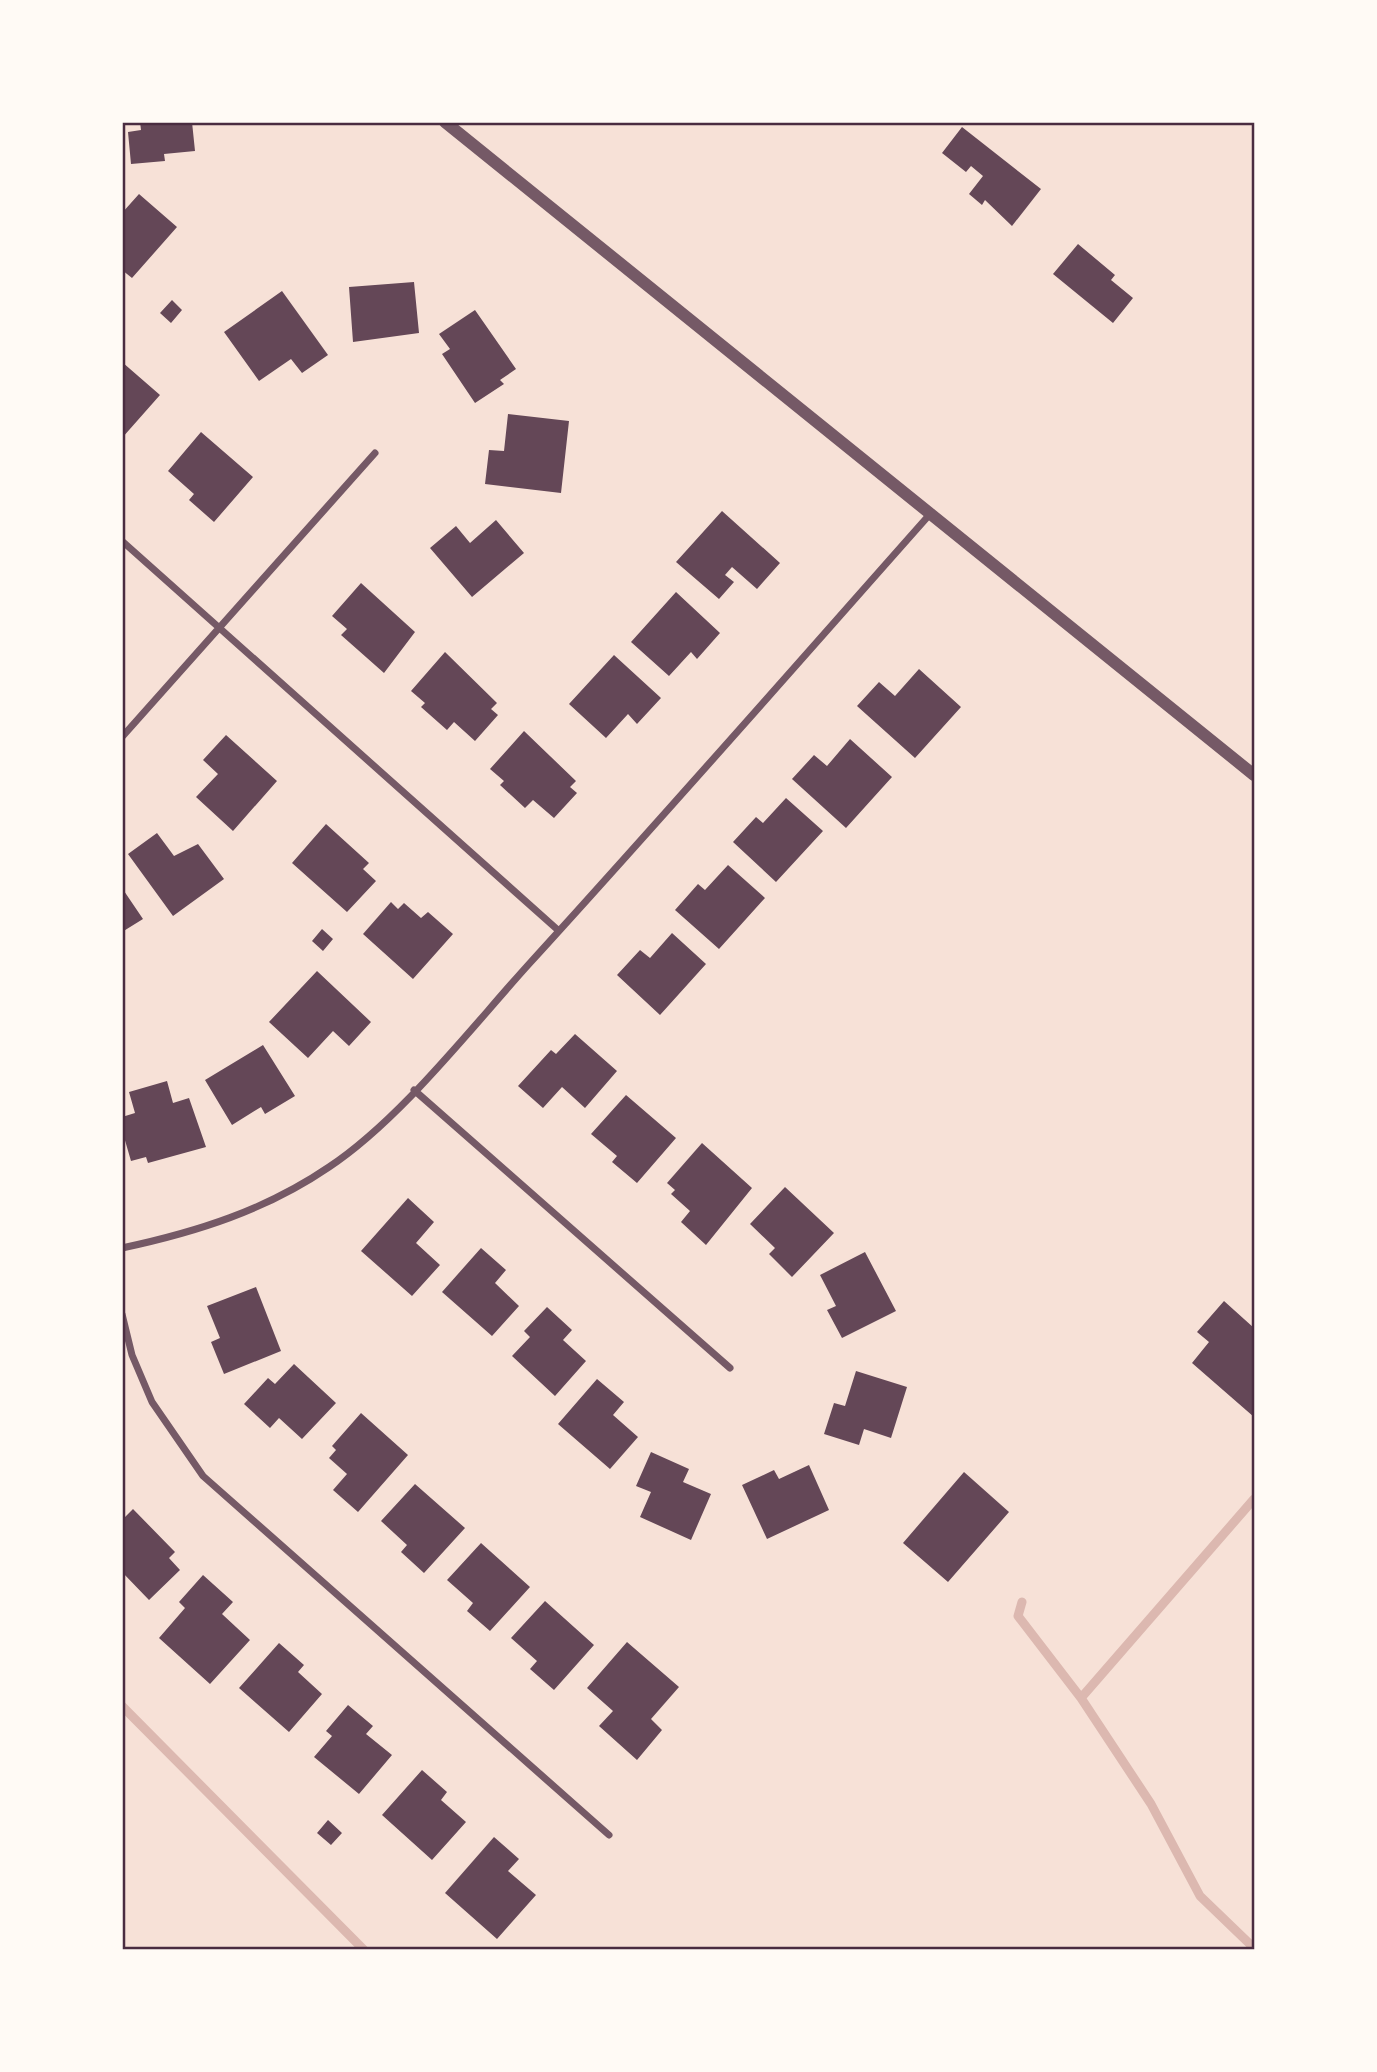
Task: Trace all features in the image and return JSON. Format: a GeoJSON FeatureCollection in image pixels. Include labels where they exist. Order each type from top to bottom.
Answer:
{"type":"FeatureCollection","features":[{"type":"Feature","properties":{"kind":"street"},"geometry":{"type":"LineString","coordinates":[[445,122],[1255,775]]}},
{"type":"Feature","properties":{"kind":"street"},"geometry":{"type":"LineString","coordinates":[[122,737],[375,453]]}},
{"type":"Feature","properties":{"kind":"street"},"geometry":{"type":"LineString","coordinates":[[122,1248],[175,1237],[223,1222],[290,1192],[332,1166],[367,1138],[415,1090],[559,931],[931,513]]}},
{"type":"Feature","properties":{"kind":"street"},"geometry":{"type":"LineString","coordinates":[[122,541],[559,931]]}},
{"type":"Feature","properties":{"kind":"street"},"geometry":{"type":"LineString","coordinates":[[415,1090],[730,1368]]}},
{"type":"Feature","properties":{"kind":"street"},"geometry":{"type":"LineString","coordinates":[[122,1314],[132,1355],[152,1402],[204,1476],[609,1835]]}},
{"type":"Feature","properties":{"kind":"building"},"geometry":{"type":"Polygon","coordinates":[[[140,122],[192,122],[195,151],[164,154],[165,161],[131,164],[128,132],[141,130],[140,122]]]}},
{"type":"Feature","properties":{"kind":"building"},"geometry":{"type":"Polygon","coordinates":[[[962,127],[1041,189],[1012,226],[985,200],[982,205],[969,194],[983,176],[971,166],[966,172],[942,153],[962,127]]]}},
{"type":"Feature","properties":{"kind":"building"},"geometry":{"type":"Polygon","coordinates":[[[139,194],[177,227],[132,278],[122,270],[122,213],[139,194]]]}},
{"type":"Feature","properties":{"kind":"building"},"geometry":{"type":"Polygon","coordinates":[[[1078,244],[1115,275],[1111,280],[1133,298],[1113,323],[1053,274],[1078,244]]]}},
{"type":"Feature","properties":{"kind":"building"},"geometry":{"type":"Polygon","coordinates":[[[414,282],[419,333],[353,342],[349,287],[414,282]]]}},
{"type":"Feature","properties":{"kind":"building"},"geometry":{"type":"Polygon","coordinates":[[[282,291],[328,355],[302,373],[291,359],[259,381],[224,332],[282,291]]]}},
{"type":"Feature","properties":{"kind":"building"},"geometry":{"type":"Polygon","coordinates":[[[172,300],[182,310],[171,323],[160,313],[172,300]]]}},
{"type":"Feature","properties":{"kind":"building"},"geometry":{"type":"Polygon","coordinates":[[[475,310],[516,369],[500,380],[504,384],[475,403],[442,354],[450,349],[439,334],[475,310]]]}},
{"type":"Feature","properties":{"kind":"building"},"geometry":{"type":"Polygon","coordinates":[[[122,362],[160,395],[122,438],[122,362]]]}},
{"type":"Feature","properties":{"kind":"building"},"geometry":{"type":"Polygon","coordinates":[[[508,414],[569,421],[561,493],[485,484],[489,450],[504,451],[508,414]]]}},
{"type":"Feature","properties":{"kind":"building"},"geometry":{"type":"Polygon","coordinates":[[[201,432],[253,477],[214,522],[189,500],[194,494],[168,471],[201,432]]]}},
{"type":"Feature","properties":{"kind":"building"},"geometry":{"type":"Polygon","coordinates":[[[722,511],[780,563],[757,589],[732,567],[725,575],[734,582],[719,599],[676,562],[722,511]]]}},
{"type":"Feature","properties":{"kind":"building"},"geometry":{"type":"Polygon","coordinates":[[[496,520],[524,553],[472,597],[430,548],[456,526],[470,543],[496,520]]]}},
{"type":"Feature","properties":{"kind":"building"},"geometry":{"type":"Polygon","coordinates":[[[361,583],[415,632],[384,673],[341,635],[347,629],[332,616],[361,583]]]}},
{"type":"Feature","properties":{"kind":"building"},"geometry":{"type":"Polygon","coordinates":[[[676,592],[720,633],[697,659],[691,652],[669,676],[631,642],[676,592]]]}},
{"type":"Feature","properties":{"kind":"building"},"geometry":{"type":"Polygon","coordinates":[[[445,652],[497,703],[491,709],[498,715],[475,741],[454,722],[447,730],[421,707],[425,703],[411,691],[445,652]]]}},
{"type":"Feature","properties":{"kind":"building"},"geometry":{"type":"Polygon","coordinates":[[[614,655],[661,698],[637,724],[628,714],[606,738],[569,704],[614,655]]]}},
{"type":"Feature","properties":{"kind":"building"},"geometry":{"type":"Polygon","coordinates":[[[919,669],[961,707],[915,758],[857,706],[879,682],[895,696],[919,669]]]}},
{"type":"Feature","properties":{"kind":"building"},"geometry":{"type":"Polygon","coordinates":[[[524,731],[576,781],[570,787],[577,793],[554,818],[533,800],[525,808],[500,785],[504,781],[490,769],[524,731]]]}},
{"type":"Feature","properties":{"kind":"building"},"geometry":{"type":"Polygon","coordinates":[[[226,735],[277,781],[233,831],[196,797],[218,774],[203,760],[226,735]]]}},
{"type":"Feature","properties":{"kind":"building"},"geometry":{"type":"Polygon","coordinates":[[[850,739],[892,777],[846,828],[792,779],[814,755],[827,766],[850,739]]]}},
{"type":"Feature","properties":{"kind":"building"},"geometry":{"type":"Polygon","coordinates":[[[786,798],[823,831],[776,882],[733,842],[756,817],[763,823],[786,798]]]}},
{"type":"Feature","properties":{"kind":"building"},"geometry":{"type":"Polygon","coordinates":[[[326,824],[369,863],[363,869],[376,881],[347,912],[292,863],[326,824]]]}},
{"type":"Feature","properties":{"kind":"building"},"geometry":{"type":"Polygon","coordinates":[[[157,833],[174,856],[198,844],[224,879],[173,916],[128,854],[157,833]]]}},
{"type":"Feature","properties":{"kind":"building"},"geometry":{"type":"Polygon","coordinates":[[[728,865],[765,898],[719,949],[675,910],[698,884],[705,890],[728,865]]]}},
{"type":"Feature","properties":{"kind":"building"},"geometry":{"type":"Polygon","coordinates":[[[122,888],[143,919],[122,932],[122,888]]]}},
{"type":"Feature","properties":{"kind":"building"},"geometry":{"type":"Polygon","coordinates":[[[391,902],[398,909],[404,903],[421,918],[428,912],[453,934],[413,979],[363,934],[391,902]]]}},
{"type":"Feature","properties":{"kind":"building"},"geometry":{"type":"Polygon","coordinates":[[[322,929],[333,939],[323,951],[312,941],[322,929]]]}},
{"type":"Feature","properties":{"kind":"building"},"geometry":{"type":"Polygon","coordinates":[[[672,933],[706,964],[660,1015],[617,975],[640,950],[650,958],[672,933]]]}},
{"type":"Feature","properties":{"kind":"building"},"geometry":{"type":"Polygon","coordinates":[[[317,971],[371,1022],[349,1046],[333,1031],[308,1058],[269,1022],[317,971]]]}},
{"type":"Feature","properties":{"kind":"building"},"geometry":{"type":"Polygon","coordinates":[[[575,1034],[617,1071],[585,1108],[562,1087],[543,1108],[518,1086],[551,1050],[556,1054],[575,1034]]]}},
{"type":"Feature","properties":{"kind":"building"},"geometry":{"type":"Polygon","coordinates":[[[263,1045],[295,1096],[265,1114],[261,1107],[232,1125],[205,1080],[263,1045]]]}},
{"type":"Feature","properties":{"kind":"building"},"geometry":{"type":"Polygon","coordinates":[[[167,1081],[173,1103],[189,1098],[206,1147],[148,1163],[146,1157],[131,1161],[122,1130],[122,1117],[135,1113],[129,1092],[167,1081]]]}},
{"type":"Feature","properties":{"kind":"building"},"geometry":{"type":"Polygon","coordinates":[[[626,1095],[676,1138],[637,1183],[612,1162],[617,1156],[591,1134],[626,1095]]]}},
{"type":"Feature","properties":{"kind":"building"},"geometry":{"type":"Polygon","coordinates":[[[702,1143],[752,1188],[706,1245],[681,1222],[690,1211],[671,1194],[675,1190],[667,1183],[702,1143]]]}},
{"type":"Feature","properties":{"kind":"building"},"geometry":{"type":"Polygon","coordinates":[[[785,1187],[834,1233],[792,1277],[769,1254],[775,1248],[750,1224],[785,1187]]]}},
{"type":"Feature","properties":{"kind":"building"},"geometry":{"type":"Polygon","coordinates":[[[408,1198],[434,1222],[416,1243],[440,1265],[412,1296],[361,1251],[408,1198]]]}},
{"type":"Feature","properties":{"kind":"building"},"geometry":{"type":"Polygon","coordinates":[[[481,1248],[506,1270],[495,1283],[519,1306],[492,1336],[442,1292],[481,1248]]]}},
{"type":"Feature","properties":{"kind":"building"},"geometry":{"type":"Polygon","coordinates":[[[865,1252],[896,1311],[842,1338],[827,1310],[836,1306],[820,1275],[865,1252]]]}},
{"type":"Feature","properties":{"kind":"building"},"geometry":{"type":"Polygon","coordinates":[[[256,1287],[281,1351],[224,1374],[211,1342],[220,1338],[207,1306],[256,1287]]]}},
{"type":"Feature","properties":{"kind":"building"},"geometry":{"type":"Polygon","coordinates":[[[1224,1301],[1254,1328],[1254,1417],[1192,1363],[1209,1342],[1197,1332],[1224,1301]]]}},
{"type":"Feature","properties":{"kind":"building"},"geometry":{"type":"Polygon","coordinates":[[[547,1307],[572,1330],[563,1340],[586,1361],[555,1396],[512,1356],[530,1337],[524,1331],[547,1307]]]}},
{"type":"Feature","properties":{"kind":"building"},"geometry":{"type":"Polygon","coordinates":[[[294,1364],[336,1403],[302,1439],[279,1418],[270,1428],[244,1404],[268,1378],[275,1384],[294,1364]]]}},
{"type":"Feature","properties":{"kind":"building"},"geometry":{"type":"Polygon","coordinates":[[[856,1371],[907,1387],[891,1438],[864,1429],[859,1445],[824,1434],[834,1403],[845,1406],[856,1371]]]}},
{"type":"Feature","properties":{"kind":"building"},"geometry":{"type":"Polygon","coordinates":[[[597,1379],[624,1402],[613,1415],[638,1437],[610,1469],[558,1424],[597,1379]]]}},
{"type":"Feature","properties":{"kind":"building"},"geometry":{"type":"Polygon","coordinates":[[[361,1413],[408,1455],[358,1512],[333,1490],[347,1474],[329,1458],[336,1450],[332,1446],[361,1413]]]}},
{"type":"Feature","properties":{"kind":"building"},"geometry":{"type":"Polygon","coordinates":[[[651,1452],[689,1469],[683,1482],[711,1494],[691,1540],[640,1517],[651,1492],[636,1486],[651,1452]]]}},
{"type":"Feature","properties":{"kind":"building"},"geometry":{"type":"Polygon","coordinates":[[[809,1465],[829,1510],[767,1539],[742,1485],[774,1470],[779,1479],[809,1465]]]}},
{"type":"Feature","properties":{"kind":"building"},"geometry":{"type":"Polygon","coordinates":[[[964,1472],[1009,1512],[948,1582],[903,1543],[964,1472]]]}},
{"type":"Feature","properties":{"kind":"building"},"geometry":{"type":"Polygon","coordinates":[[[415,1484],[465,1528],[424,1573],[401,1552],[407,1545],[381,1521],[415,1484]]]}},
{"type":"Feature","properties":{"kind":"building"},"geometry":{"type":"Polygon","coordinates":[[[133,1509],[175,1552],[169,1558],[180,1570],[149,1600],[122,1572],[122,1520],[133,1509]]]}},
{"type":"Feature","properties":{"kind":"building"},"geometry":{"type":"Polygon","coordinates":[[[481,1543],[530,1587],[490,1631],[467,1611],[473,1603],[447,1580],[481,1543]]]}},
{"type":"Feature","properties":{"kind":"building"},"geometry":{"type":"Polygon","coordinates":[[[203,1575],[233,1602],[222,1614],[250,1640],[210,1684],[159,1638],[185,1608],[179,1602],[203,1575]]]}},
{"type":"Feature","properties":{"kind":"building"},"geometry":{"type":"Polygon","coordinates":[[[545,1601],[594,1645],[554,1690],[530,1669],[537,1661],[511,1638],[545,1601]]]}},
{"type":"Feature","properties":{"kind":"building"},"geometry":{"type":"Polygon","coordinates":[[[627,1642],[679,1687],[651,1719],[662,1730],[637,1760],[599,1726],[613,1711],[587,1688],[627,1642]]]}},
{"type":"Feature","properties":{"kind":"building"},"geometry":{"type":"Polygon","coordinates":[[[279,1643],[304,1665],[298,1672],[322,1694],[289,1732],[239,1688],[279,1643]]]}},
{"type":"Feature","properties":{"kind":"building"},"geometry":{"type":"Polygon","coordinates":[[[348,1705],[373,1726],[366,1734],[392,1755],[359,1794],[314,1757],[332,1736],[326,1731],[348,1705]]]}},
{"type":"Feature","properties":{"kind":"building"},"geometry":{"type":"Polygon","coordinates":[[[422,1770],[447,1792],[441,1800],[466,1822],[432,1860],[382,1815],[422,1770]]]}},
{"type":"Feature","properties":{"kind":"building"},"geometry":{"type":"Polygon","coordinates":[[[328,1820],[342,1833],[331,1845],[317,1833],[328,1820]]]}},
{"type":"Feature","properties":{"kind":"building"},"geometry":{"type":"Polygon","coordinates":[[[494,1837],[519,1859],[508,1871],[536,1895],[497,1939],[445,1893],[494,1837]]]}},
{"type":"Feature","properties":{"kind":"waterway"},"geometry":{"type":"LineString","coordinates":[[1081,1698],[1254,1499]]}},
{"type":"Feature","properties":{"kind":"waterway"},"geometry":{"type":"LineString","coordinates":[[1022,1602],[1018,1616],[1081,1698],[1151,1804],[1200,1896],[1254,1948]]}},
{"type":"Feature","properties":{"kind":"waterway"},"geometry":{"type":"LineString","coordinates":[[122,1706],[364,1950]]}}]}
